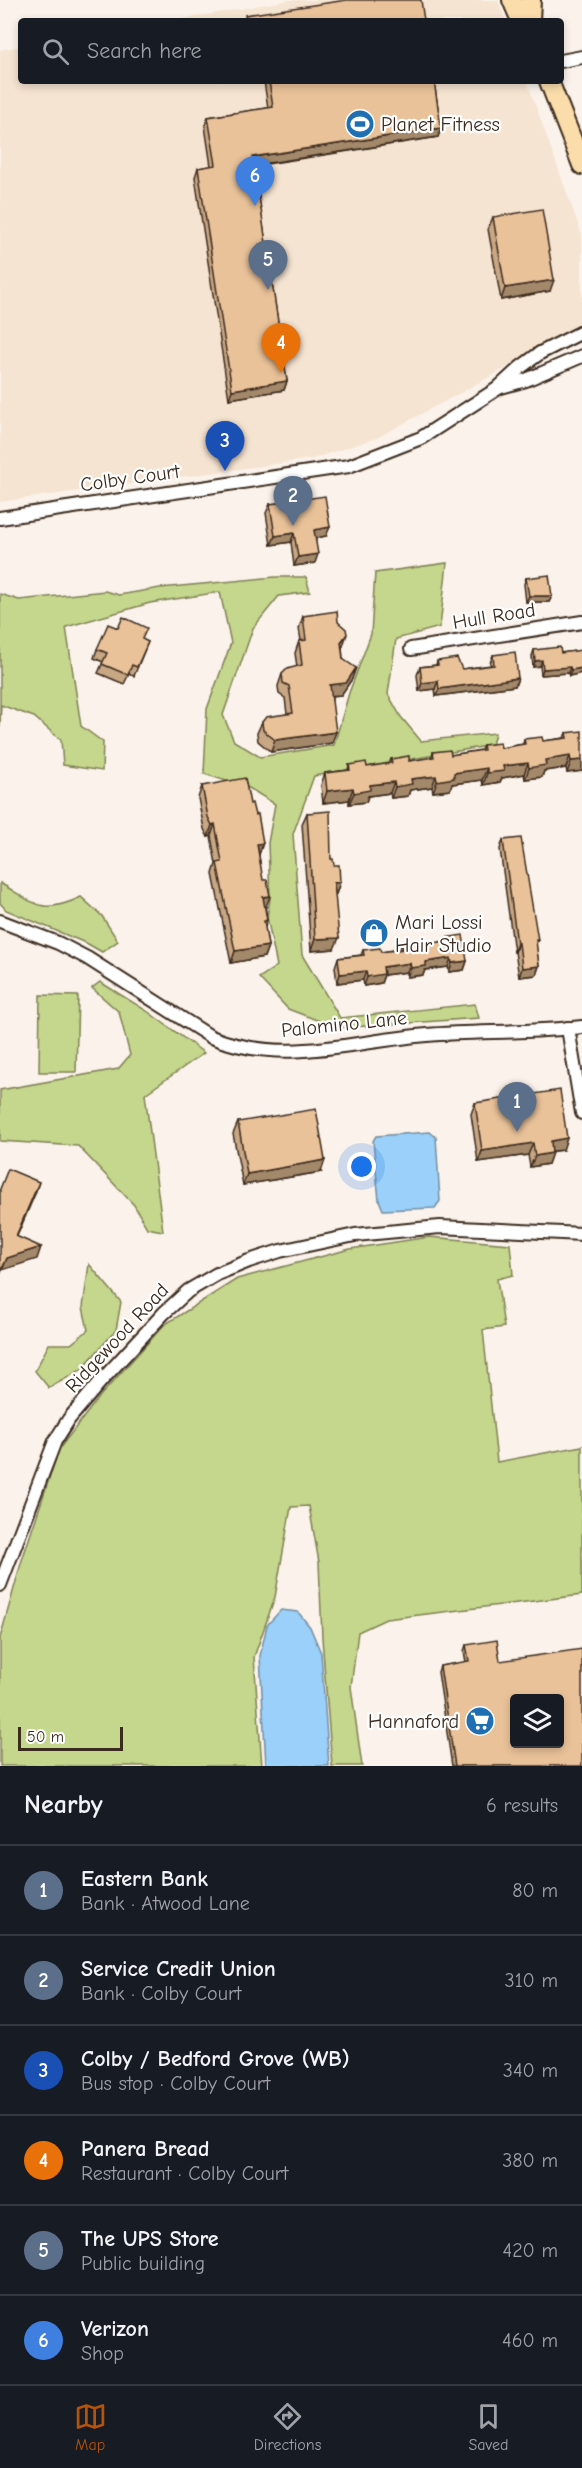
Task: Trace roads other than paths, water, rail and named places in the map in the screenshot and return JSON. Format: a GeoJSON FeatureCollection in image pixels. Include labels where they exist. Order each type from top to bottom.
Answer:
{"type":"FeatureCollection","features":[{"type":"Feature","properties":{"kind":"main road"},"geometry":{"type":"LineString","coordinates":[[512,0],[521,18]]}},
{"type":"Feature","properties":{"kind":"main road"},"geometry":{"type":"LineString","coordinates":[[530,18],[531,0]]}},
{"type":"Feature","properties":{"kind":"main road"},"geometry":{"type":"LineString","coordinates":[[550,84],[582,165]]}},
{"type":"Feature","properties":{"kind":"street"},"geometry":{"type":"LineString","coordinates":[[564,60],[582,57]]}},
{"type":"Feature","properties":{"kind":"street","name":"Colby Court"},"geometry":{"type":"LineString","coordinates":[[0,518],[348,466],[421,438],[497,388],[540,353],[582,332]]}},
{"type":"Feature","properties":{"kind":"street","name":"Colby Court"},"geometry":{"type":"LineString","coordinates":[[497,388],[526,380],[582,356]]}},
{"type":"Feature","properties":{"kind":"street","name":"Hull Road"},"geometry":{"type":"LineString","coordinates":[[411,649],[582,622]]}},
{"type":"Feature","properties":{"kind":"street","name":"Palomino Lane"},"geometry":{"type":"LineString","coordinates":[[0,921],[27,930],[77,953],[197,1029],[211,1037],[243,1048],[293,1053],[427,1035],[582,1027]]}},
{"type":"Feature","properties":{"kind":"street"},"geometry":{"type":"LineString","coordinates":[[568,1028],[582,1113]]}},
{"type":"Feature","properties":{"kind":"street","name":"Ridgewood Road"},"geometry":{"type":"LineString","coordinates":[[0,1585],[55,1441],[64,1426],[109,1372],[164,1313],[188,1291],[217,1274],[249,1261],[280,1251],[355,1234],[440,1227],[582,1234]]}},
{"type":"Feature","properties":{"kind":"water"},"geometry":{"type":"Polygon","coordinates":[[[430,1132],[436,1137],[440,1201],[435,1208],[383,1210],[379,1200],[373,1141],[376,1136],[430,1132]]]}},
{"type":"Feature","properties":{"kind":"water"},"geometry":{"type":"Polygon","coordinates":[[[281,1610],[298,1612],[310,1627],[321,1653],[329,1766],[266,1766],[260,1656],[267,1625],[281,1610]]]}},
{"type":"Feature","properties":{"kind":"place","name":"Planet Fitness"},"geometry":{"type":"Point","coordinates":[360,124]}},
{"type":"Feature","properties":{"kind":"place","name":"Verizon"},"geometry":{"type":"Point","coordinates":[255,206]}},
{"type":"Feature","properties":{"kind":"place","name":"The UPS Store"},"geometry":{"type":"Point","coordinates":[268,290]}},
{"type":"Feature","properties":{"kind":"place","name":"Panera Bread"},"geometry":{"type":"Point","coordinates":[281,373]}},
{"type":"Feature","properties":{"kind":"place","name":"Colby / Bedford Grove (WB)"},"geometry":{"type":"Point","coordinates":[225,471]}},
{"type":"Feature","properties":{"kind":"place","name":"Service Credit Union"},"geometry":{"type":"Point","coordinates":[293,526]}},
{"type":"Feature","properties":{"kind":"place","name":"Mari Lossi Hair Studio"},"geometry":{"type":"Point","coordinates":[374,933]}},
{"type":"Feature","properties":{"kind":"place","name":"Eastern Bank"},"geometry":{"type":"Point","coordinates":[517,1132]}},
{"type":"Feature","properties":{"kind":"place","name":"Hannaford"},"geometry":{"type":"Point","coordinates":[480,1721]}}]}
